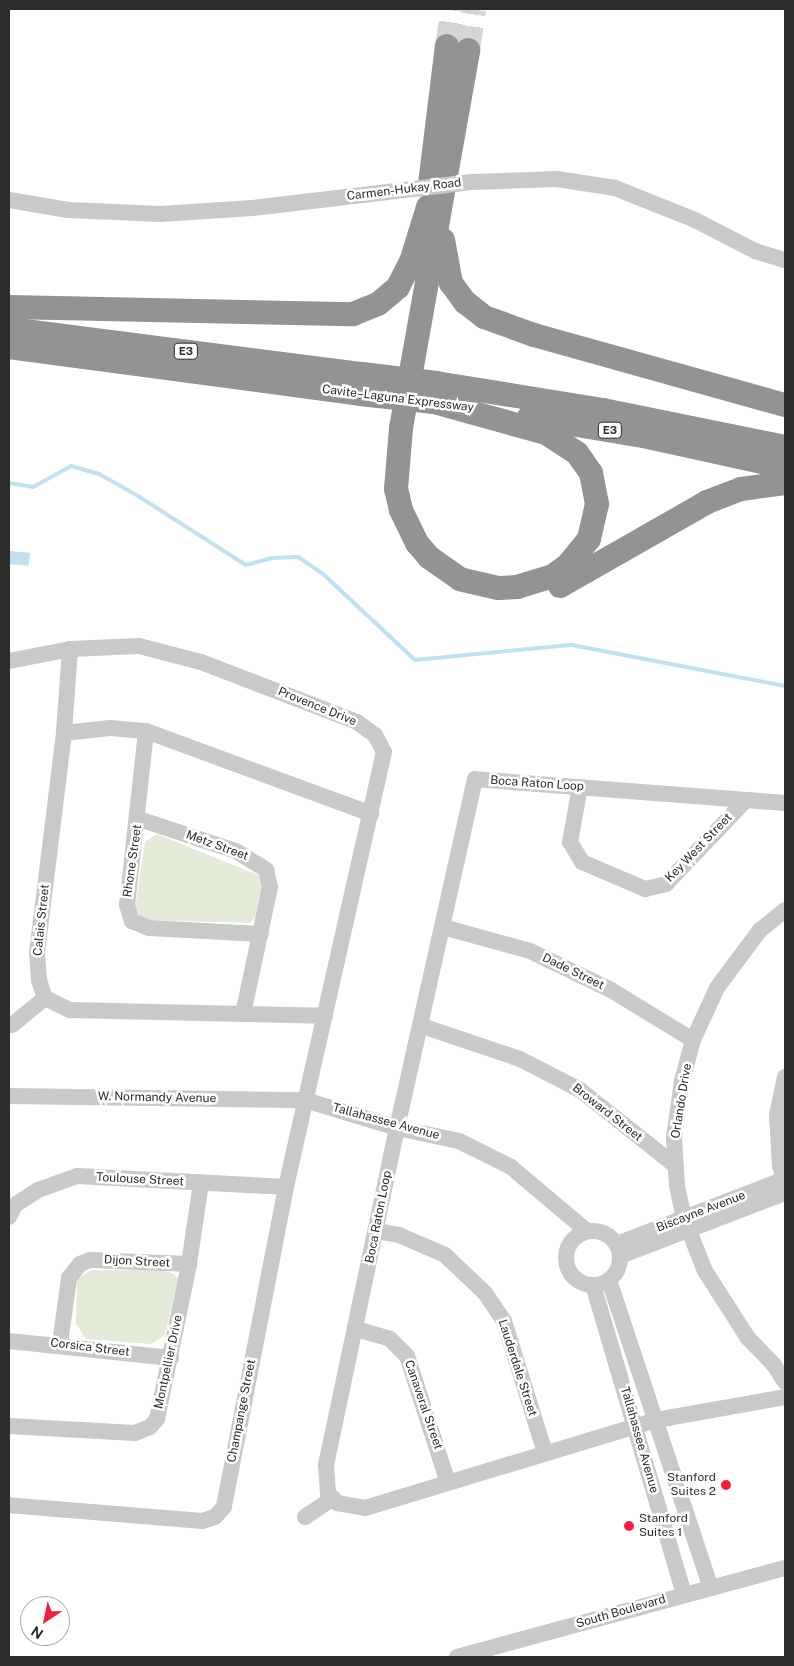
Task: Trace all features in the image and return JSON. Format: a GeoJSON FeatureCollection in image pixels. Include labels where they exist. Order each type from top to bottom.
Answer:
{"type":"FeatureCollection","features":[{"type":"Feature","properties":{"kind":"highway"},"geometry":{"type":"LineString","coordinates":[[435,393],[546,433],[576,453],[590,473],[597,504],[589,539],[568,566],[553,576],[518,587],[498,588],[470,582],[445,570],[429,557],[417,543],[401,510],[396,489],[398,449],[458,48]]}},
{"type":"Feature","properties":{"kind":"highway"},"geometry":{"type":"LineString","coordinates":[[9,307],[353,314],[378,304],[398,287],[435,207]]}},
{"type":"Feature","properties":{"kind":"highway"},"geometry":{"type":"LineString","coordinates":[[435,207],[447,273],[465,302],[484,317],[534,336],[785,405]]}},
{"type":"Feature","properties":{"kind":"highway"},"geometry":{"type":"LineString","coordinates":[[435,207],[388,435],[384,481],[387,511],[399,540],[410,555],[436,578],[466,593],[484,598],[535,595],[561,585],[706,502],[741,489],[785,483]]}},
{"type":"Feature","properties":{"kind":"highway","name":"Cavite–Laguna Expressway"},"geometry":{"type":"LineString","coordinates":[[9,329],[361,384]]}},
{"type":"Feature","properties":{"kind":"highway","name":"Cavite–Laguna Expressway"},"geometry":{"type":"LineString","coordinates":[[9,346],[642,417],[785,447]]}},
{"type":"Feature","properties":{"kind":"highway","name":"Cavite–Laguna Expressway"},"geometry":{"type":"LineString","coordinates":[[435,393],[785,467]]}},
{"type":"Feature","properties":{"kind":"street","name":"Carmen-Hukay Road"},"geometry":{"type":"LineString","coordinates":[[9,200],[68,210],[178,213],[253,208],[472,182],[557,179],[615,188],[695,220],[755,252],[785,260]]}},
{"type":"Feature","properties":{"kind":"street","name":"Provence Drive"},"geometry":{"type":"LineString","coordinates":[[9,661],[70,649],[139,646],[201,662],[357,722],[375,735],[384,752],[372,814],[306,1100]]}},
{"type":"Feature","properties":{"kind":"street","name":"Calais Street"},"geometry":{"type":"LineString","coordinates":[[45,998],[39,980],[37,953],[64,733],[70,649]]}},
{"type":"Feature","properties":{"kind":"street"},"geometry":{"type":"LineString","coordinates":[[64,733],[110,728],[146,730],[372,814]]}},
{"type":"Feature","properties":{"kind":"street","name":"Rhone Street"},"geometry":{"type":"LineString","coordinates":[[146,730],[139,819],[127,905],[132,921],[150,928],[261,934]]}},
{"type":"Feature","properties":{"kind":"street","name":"Boca Raton Loop"},"geometry":{"type":"LineString","coordinates":[[333,1498],[328,1493],[326,1465],[377,1231],[397,1128],[422,1026],[475,779],[785,803]]}},
{"type":"Feature","properties":{"kind":"street","name":"Key West Street"},"geometry":{"type":"LineString","coordinates":[[580,787],[570,842],[582,862],[645,889],[666,884],[746,800]]}},
{"type":"Feature","properties":{"kind":"street","name":"Metz Street"},"geometry":{"type":"LineString","coordinates":[[139,819],[236,850],[266,870],[270,887],[242,1014]]}},
{"type":"Feature","properties":{"kind":"street","name":"Orlando Drive"},"geometry":{"type":"LineString","coordinates":[[785,910],[760,930],[716,988],[693,1040],[682,1081],[674,1138],[676,1166],[686,1224],[705,1271],[748,1338],[774,1365],[785,1382]]}},
{"type":"Feature","properties":{"kind":"street","name":"Dade Street"},"geometry":{"type":"LineString","coordinates":[[443,927],[530,951],[611,990],[693,1040]]}},
{"type":"Feature","properties":{"kind":"street"},"geometry":{"type":"LineString","coordinates":[[12,1025],[45,998],[70,1010],[325,1016]]}},
{"type":"Feature","properties":{"kind":"street","name":"Broward Street"},"geometry":{"type":"LineString","coordinates":[[422,1026],[520,1058],[580,1090],[676,1166]]}},
{"type":"Feature","properties":{"kind":"street"},"geometry":{"type":"LineString","coordinates":[[785,1077],[777,1115],[780,1166],[785,1180]]}},
{"type":"Feature","properties":{"kind":"street","name":"W. Normandy Avenue"},"geometry":{"type":"LineString","coordinates":[[9,1096],[306,1100]]}},
{"type":"Feature","properties":{"kind":"street","name":"Tallahassee Avenue"},"geometry":{"type":"LineString","coordinates":[[306,1100],[397,1128],[459,1142],[511,1167],[587,1231]]}},
{"type":"Feature","properties":{"kind":"street","name":"Champange Street"},"geometry":{"type":"LineString","coordinates":[[9,1505],[202,1521],[215,1517],[224,1507],[286,1186],[306,1100]]}},
{"type":"Feature","properties":{"kind":"street","name":"Toulouse Street"},"geometry":{"type":"LineString","coordinates":[[11,1207],[38,1190],[77,1176],[286,1186]]}},
{"type":"Feature","properties":{"kind":"street","name":"Biscayne Avenue"},"geometry":{"type":"LineString","coordinates":[[619,1250],[686,1224],[785,1180]]}},
{"type":"Feature","properties":{"kind":"street","name":"Montpellier Drive"},"geometry":{"type":"LineString","coordinates":[[9,1426],[135,1433],[150,1427],[157,1419],[189,1264],[201,1183]]}},
{"type":"Feature","properties":{"kind":"street","name":"Biscayne Avenue"},"geometry":{"type":"LineString","coordinates":[[686,1224],[785,1193]]}},
{"type":"Feature","properties":{"kind":"street","name":"Lauderdale Street"},"geometry":{"type":"LineString","coordinates":[[377,1231],[399,1236],[445,1255],[485,1294],[504,1321],[545,1453]]}},
{"type":"Feature","properties":{"kind":"street"},"geometry":{"type":"LineString","coordinates":[[587,1231],[604,1233],[619,1250],[620,1265],[609,1280],[593,1285],[577,1279],[567,1265],[566,1256],[572,1240],[587,1231]]}},
{"type":"Feature","properties":{"kind":"street","name":"Dijon Street"},"geometry":{"type":"LineString","coordinates":[[60,1344],[69,1278],[80,1264],[90,1260],[189,1264]]}},
{"type":"Feature","properties":{"kind":"street","name":"Tallahassee Avenue"},"geometry":{"type":"LineString","coordinates":[[609,1280],[710,1586]]}},
{"type":"Feature","properties":{"kind":"street","name":"Tallahassee Avenue"},"geometry":{"type":"LineString","coordinates":[[593,1285],[684,1594]]}},
{"type":"Feature","properties":{"kind":"street","name":"Canaveral Street"},"geometry":{"type":"LineString","coordinates":[[356,1329],[390,1339],[407,1356],[448,1483]]}},
{"type":"Feature","properties":{"kind":"street","name":"Corsica Street"},"geometry":{"type":"LineString","coordinates":[[9,1341],[60,1344],[171,1358]]}},
{"type":"Feature","properties":{"kind":"street"},"geometry":{"type":"LineString","coordinates":[[306,1517],[333,1498],[337,1503],[365,1508],[656,1420],[785,1397]]}},
{"type":"Feature","properties":{"kind":"street","name":"South Boulevard"},"geometry":{"type":"LineString","coordinates":[[456,1657],[710,1586],[785,1568]]}},
{"type":"Feature","properties":{"kind":"green space"},"geometry":{"type":"Polygon","coordinates":[[[157,834],[258,875],[263,882],[255,918],[250,923],[148,920],[140,916],[135,908],[145,842],[157,834]]]}},
{"type":"Feature","properties":{"kind":"green space"},"geometry":{"type":"Polygon","coordinates":[[[91,1270],[163,1270],[174,1274],[178,1279],[165,1335],[151,1344],[86,1339],[76,1324],[77,1279],[91,1270]]]}},
{"type":"Feature","properties":{"kind":"water"},"geometry":{"type":"Polygon","coordinates":[[[9,551],[30,553],[29,566],[9,564],[9,551]]]}},
{"type":"Feature","properties":{"kind":"waterway"},"geometry":{"type":"LineString","coordinates":[[9,483],[33,487],[71,466],[99,474],[138,496],[246,565],[272,558],[298,557],[322,573],[415,660],[572,645],[785,686]]}},
{"type":"Feature","properties":{"kind":"tunnel"},"geometry":{"type":"LineString","coordinates":[[447,46],[453,9]]}},
{"type":"Feature","properties":{"kind":"tunnel"},"geometry":{"type":"LineString","coordinates":[[468,50],[474,9]]}},
{"type":"Feature","properties":{"kind":"place","name":"Stanford Suites 2"},"geometry":{"type":"Point","coordinates":[726,1485]}},
{"type":"Feature","properties":{"kind":"place","name":"Stanford Suites 1"},"geometry":{"type":"Point","coordinates":[629,1526]}}]}
